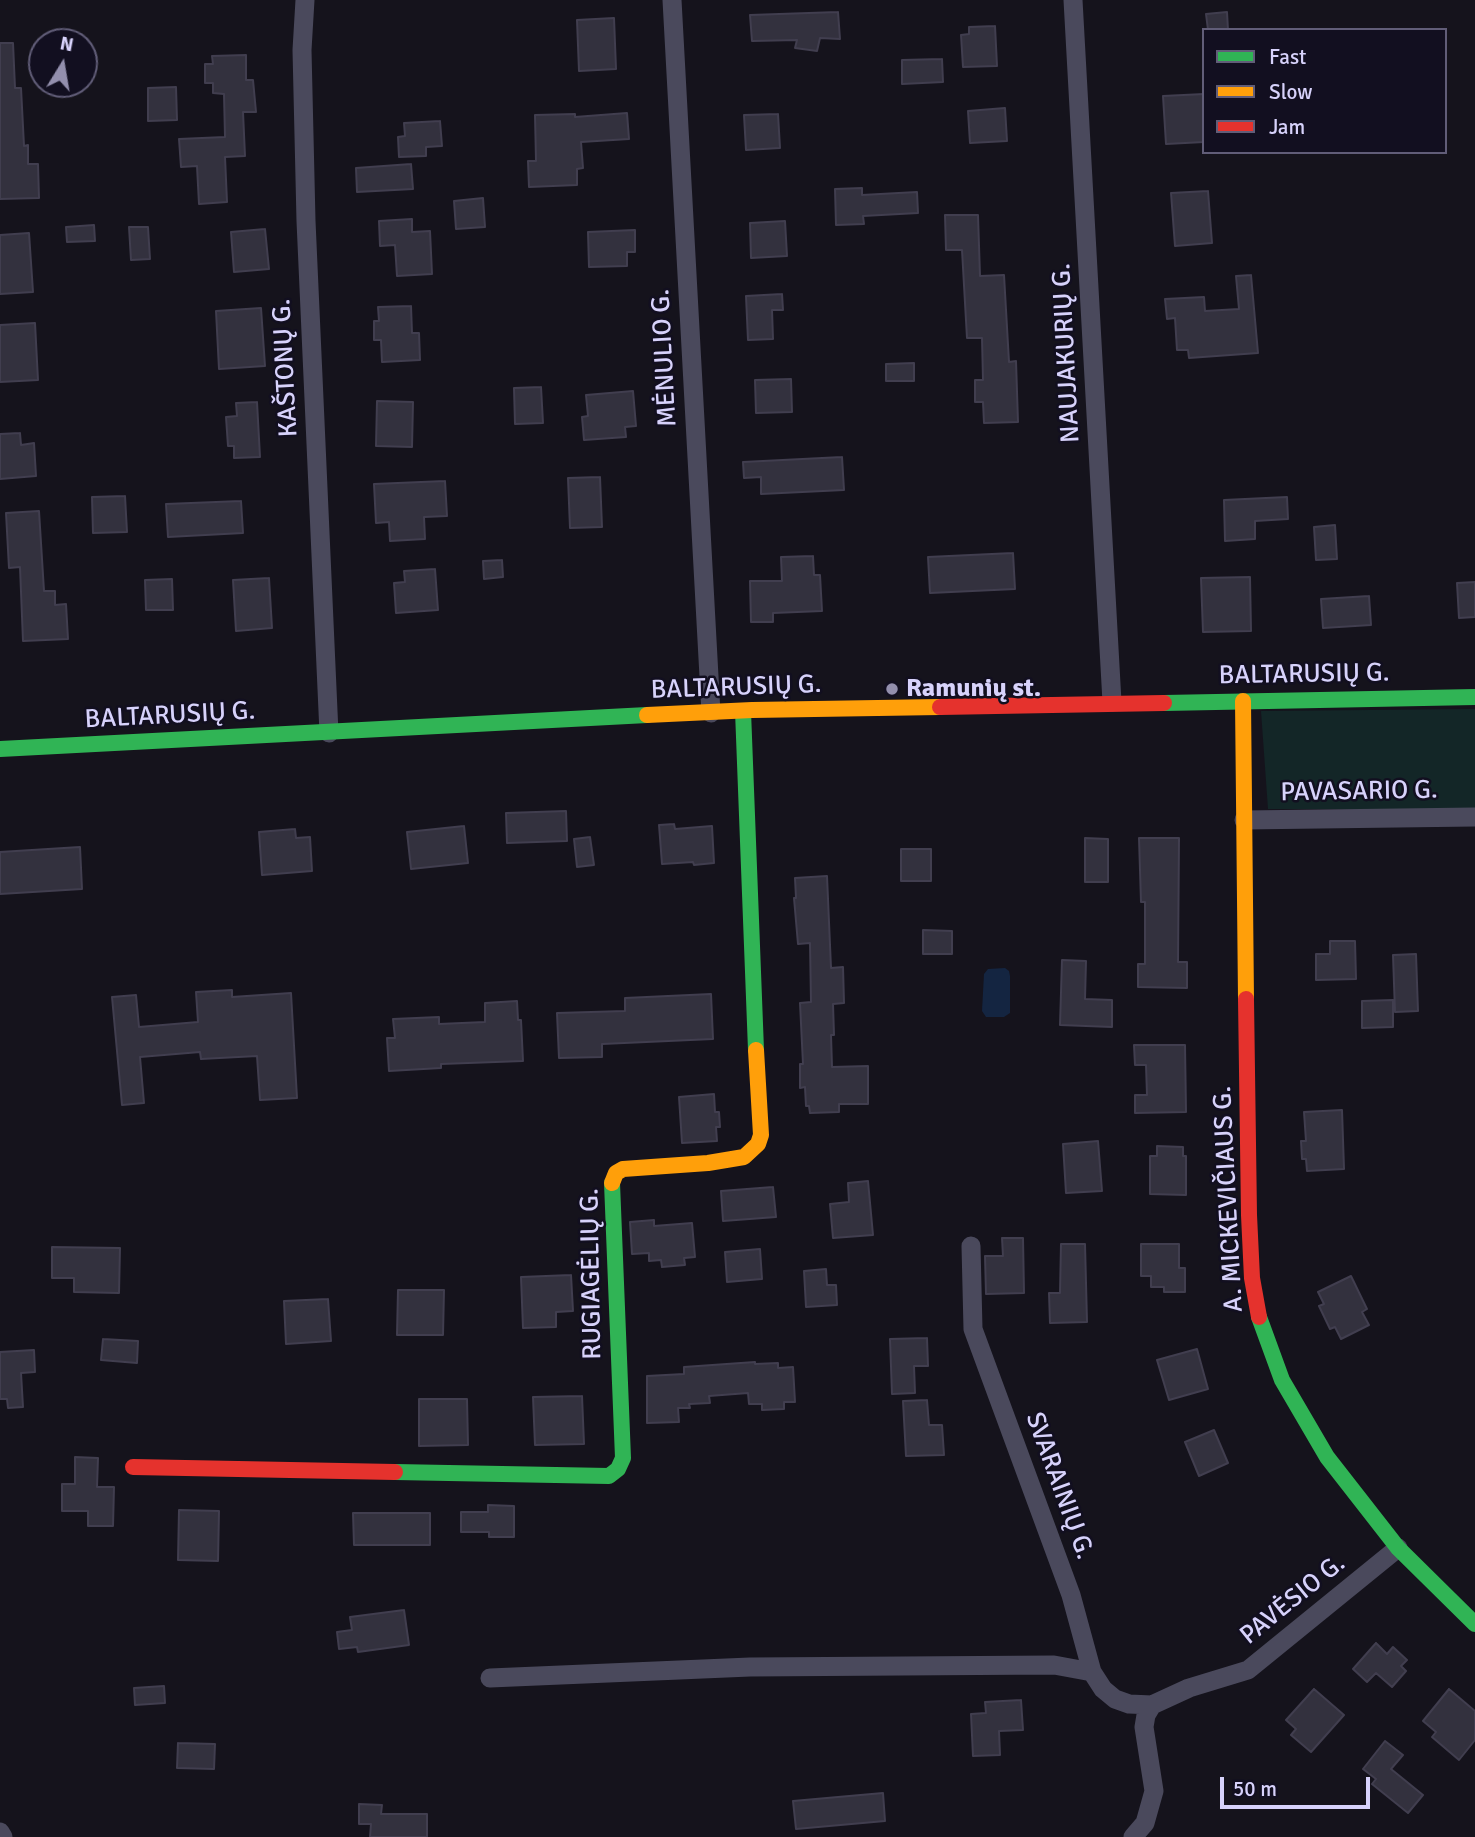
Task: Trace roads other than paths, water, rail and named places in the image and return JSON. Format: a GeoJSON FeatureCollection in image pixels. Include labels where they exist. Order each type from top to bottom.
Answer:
{"type":"FeatureCollection","features":[{"type":"Feature","properties":{"kind":"street","name":"KAŠTONŲ G."},"geometry":{"type":"LineString","coordinates":[[305,0],[302,50],[306,220],[329,733]]}},
{"type":"Feature","properties":{"kind":"street","name":"MĖNULIO G."},"geometry":{"type":"LineString","coordinates":[[672,0],[710,713]]}},
{"type":"Feature","properties":{"kind":"street","name":"NAUJAKURIŲ G."},"geometry":{"type":"LineString","coordinates":[[1073,0],[1112,702]]}},
{"type":"Feature","properties":{"kind":"street","name":"BALTARUSIŲ G."},"geometry":{"type":"LineString","coordinates":[[0,749],[743,711],[1475,697]]}},
{"type":"Feature","properties":{"kind":"street","name":"A. MICKEVIČIAUS G."},"geometry":{"type":"LineString","coordinates":[[1243,701],[1249,1215],[1252,1278],[1260,1326],[1282,1380],[1327,1457],[1398,1548],[1475,1623]]}},
{"type":"Feature","properties":{"kind":"street","name":"RUGIAGĖLIŲ G."},"geometry":{"type":"LineString","coordinates":[[133,1467],[609,1476],[618,1469],[623,1458],[612,1182],[616,1173],[623,1169],[744,1157],[758,1144],[761,1135],[751,952],[743,711]]}},
{"type":"Feature","properties":{"kind":"street","name":"PAVASARIO G."},"geometry":{"type":"LineString","coordinates":[[1244,820],[1475,817]]}},
{"type":"Feature","properties":{"kind":"street","name":"SVARAINIŲ G."},"geometry":{"type":"LineString","coordinates":[[971,1246],[972,1329],[1071,1595],[1092,1672],[1103,1689],[1115,1699],[1129,1704],[1152,1704]]}},
{"type":"Feature","properties":{"kind":"street","name":"PAVĖSIO G."},"geometry":{"type":"LineString","coordinates":[[1152,1704],[1189,1688],[1248,1670],[1398,1548]]}},
{"type":"Feature","properties":{"kind":"street"},"geometry":{"type":"LineString","coordinates":[[491,1678],[750,1667],[1054,1665],[1092,1672]]}},
{"type":"Feature","properties":{"kind":"street"},"geometry":{"type":"LineString","coordinates":[[1133,1837],[1145,1823],[1154,1791],[1144,1727],[1152,1704]]}},
{"type":"Feature","properties":{"kind":"street"},"geometry":{"type":"LineString","coordinates":[[0,1832],[3,1837]]}},
{"type":"Feature","properties":{"kind":"water"},"geometry":{"type":"Polygon","coordinates":[[[1005,968],[1010,976],[1010,1013],[1004,1017],[986,1017],[982,1011],[984,974],[988,969],[1005,968]]]}},
{"type":"Feature","properties":{"kind":"place","name":"Ramunių st."},"geometry":{"type":"Point","coordinates":[892,689]}}]}
